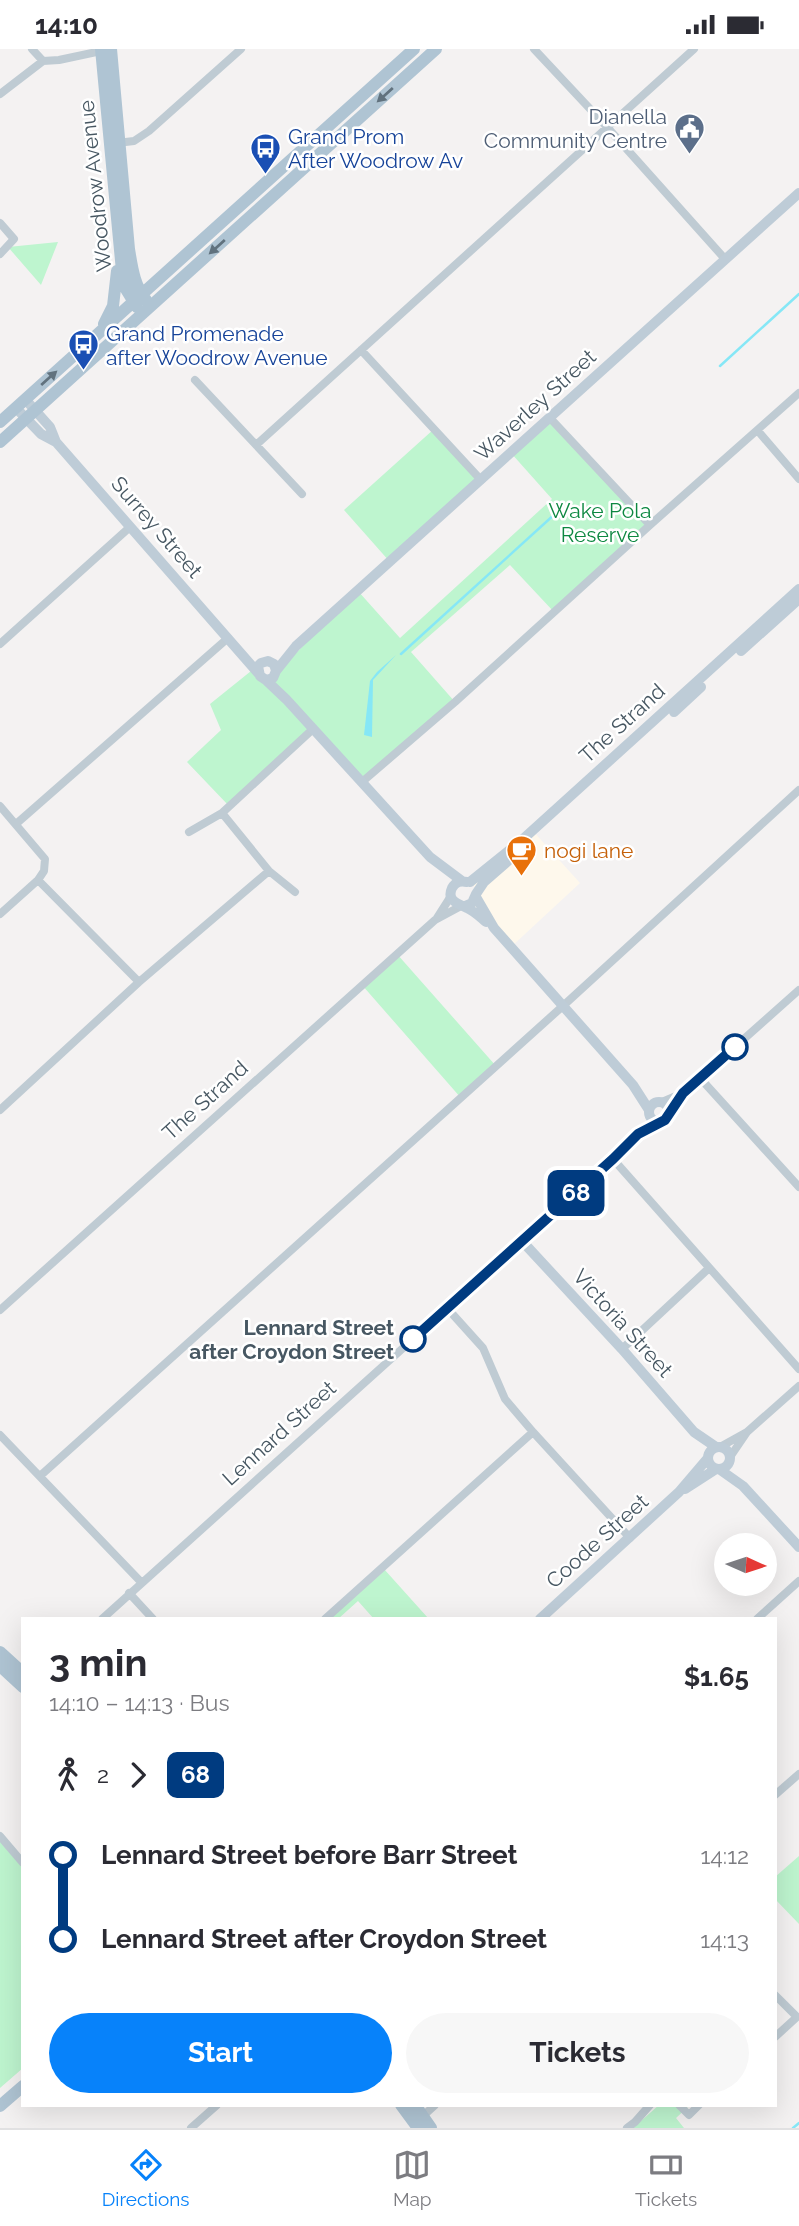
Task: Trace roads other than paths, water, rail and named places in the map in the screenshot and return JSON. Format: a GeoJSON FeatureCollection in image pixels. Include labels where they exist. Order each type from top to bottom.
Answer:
{"type":"FeatureCollection","features":[{"type":"Feature","properties":{"kind":"main road"},"geometry":{"type":"LineString","coordinates":[[0,422],[414,49]]}},
{"type":"Feature","properties":{"kind":"main road"},"geometry":{"type":"LineString","coordinates":[[0,442],[436,49]]}},
{"type":"Feature","properties":{"kind":"main road","name":"Woodrow Avenue"},"geometry":{"type":"LineString","coordinates":[[104,50],[125,246],[122,271],[126,289],[147,310]]}},
{"type":"Feature","properties":{"kind":"main road"},"geometry":{"type":"LineString","coordinates":[[125,246],[141,273],[163,276]]}},
{"type":"Feature","properties":{"kind":"main road"},"geometry":{"type":"LineString","coordinates":[[98,333],[113,306],[125,246]]}},
{"type":"Feature","properties":{"kind":"main road"},"geometry":{"type":"LineString","coordinates":[[0,1652],[21,1671]]}},
{"type":"Feature","properties":{"kind":"main road"},"geometry":{"type":"LineString","coordinates":[[0,1666],[21,1685]]}},
{"type":"Feature","properties":{"kind":"main road"},"geometry":{"type":"LineString","coordinates":[[0,2106],[21,2088]]}},
{"type":"Feature","properties":{"kind":"main road"},"geometry":{"type":"LineString","coordinates":[[403,2107],[417,2124],[431,2128]]}},
{"type":"Feature","properties":{"kind":"street"},"geometry":{"type":"LineString","coordinates":[[32,49],[43,61]]}},
{"type":"Feature","properties":{"kind":"street"},"geometry":{"type":"LineString","coordinates":[[115,140],[142,135],[241,49]]}},
{"type":"Feature","properties":{"kind":"street"},"geometry":{"type":"LineString","coordinates":[[534,49],[725,259]]}},
{"type":"Feature","properties":{"kind":"street"},"geometry":{"type":"LineString","coordinates":[[256,445],[694,49]]}},
{"type":"Feature","properties":{"kind":"street"},"geometry":{"type":"LineString","coordinates":[[0,94],[43,61],[104,50]]}},
{"type":"Feature","properties":{"kind":"street","name":"Waverley Street"},"geometry":{"type":"LineString","coordinates":[[269,675],[296,646],[799,193]]}},
{"type":"Feature","properties":{"kind":"street"},"geometry":{"type":"LineString","coordinates":[[0,223],[15,239],[0,254]]}},
{"type":"Feature","properties":{"kind":"street"},"geometry":{"type":"LineString","coordinates":[[361,350],[481,480]]}},
{"type":"Feature","properties":{"kind":"street"},"geometry":{"type":"LineString","coordinates":[[195,380],[302,494]]}},
{"type":"Feature","properties":{"kind":"street"},"geometry":{"type":"LineString","coordinates":[[362,782],[799,393]]}},
{"type":"Feature","properties":{"kind":"street","name":"Surrey Street"},"geometry":{"type":"LineString","coordinates":[[21,404],[50,427],[56,442],[228,638],[269,675],[297,711],[430,857],[451,893]]}},
{"type":"Feature","properties":{"kind":"street"},"geometry":{"type":"LineString","coordinates":[[550,418],[650,525]]}},
{"type":"Feature","properties":{"kind":"street"},"geometry":{"type":"LineString","coordinates":[[758,431],[799,479]]}},
{"type":"Feature","properties":{"kind":"street"},"geometry":{"type":"LineString","coordinates":[[0,644],[130,527]]}},
{"type":"Feature","properties":{"kind":"street","name":"The Strand"},"geometry":{"type":"LineString","coordinates":[[466,882],[522,840],[799,589]]}},
{"type":"Feature","properties":{"kind":"street","name":"The Strand"},"geometry":{"type":"LineString","coordinates":[[476,896],[488,878],[799,599]]}},
{"type":"Feature","properties":{"kind":"street"},"geometry":{"type":"LineString","coordinates":[[16,824],[228,638]]}},
{"type":"Feature","properties":{"kind":"street","name":"Surrey Street"},"geometry":{"type":"LineString","coordinates":[[228,638],[274,664],[269,675]]}},
{"type":"Feature","properties":{"kind":"street","name":"Waverley Street"},"geometry":{"type":"LineString","coordinates":[[266,661],[296,646]]}},
{"type":"Feature","properties":{"kind":"street"},"geometry":{"type":"LineString","coordinates":[[266,661],[258,666],[269,675]]}},
{"type":"Feature","properties":{"kind":"street"},"geometry":{"type":"LineString","coordinates":[[189,832],[222,813],[313,729]]}},
{"type":"Feature","properties":{"kind":"street"},"geometry":{"type":"LineString","coordinates":[[40,1476],[799,790]]}},
{"type":"Feature","properties":{"kind":"street"},"geometry":{"type":"LineString","coordinates":[[0,806],[45,859],[44,871],[38,880],[0,914]]}},
{"type":"Feature","properties":{"kind":"street"},"geometry":{"type":"LineString","coordinates":[[222,813],[269,871],[295,892]]}},
{"type":"Feature","properties":{"kind":"street","name":"Surrey Street"},"geometry":{"type":"LineString","coordinates":[[430,857],[466,882]]}},
{"type":"Feature","properties":{"kind":"street"},"geometry":{"type":"LineString","coordinates":[[0,1110],[139,982],[269,871]]}},
{"type":"Feature","properties":{"kind":"street"},"geometry":{"type":"LineString","coordinates":[[38,880],[139,982]]}},
{"type":"Feature","properties":{"kind":"street"},"geometry":{"type":"LineString","coordinates":[[494,927],[454,903],[451,893],[456,884],[466,882],[475,887],[476,896],[494,927],[633,1085],[652,1116]]}},
{"type":"Feature","properties":{"kind":"street","name":"The Strand"},"geometry":{"type":"LineString","coordinates":[[435,920],[451,893]]}},
{"type":"Feature","properties":{"kind":"street"},"geometry":{"type":"LineString","coordinates":[[463,906],[472,903],[476,896]]}},
{"type":"Feature","properties":{"kind":"street","name":"The Strand"},"geometry":{"type":"LineString","coordinates":[[0,1310],[435,920],[463,906]]}},
{"type":"Feature","properties":{"kind":"street","name":"Lennard Street"},"geometry":{"type":"LineString","coordinates":[[652,1116],[665,1120],[683,1093],[799,990]]}},
{"type":"Feature","properties":{"kind":"street"},"geometry":{"type":"LineString","coordinates":[[700,1078],[799,1187]]}},
{"type":"Feature","properties":{"kind":"street"},"geometry":{"type":"LineString","coordinates":[[633,1085],[666,1105],[669,1113]]}},
{"type":"Feature","properties":{"kind":"street","name":"Lennard Street"},"geometry":{"type":"LineString","coordinates":[[104,1617],[613,1159],[652,1116],[652,1104],[683,1093]]}},
{"type":"Feature","properties":{"kind":"street"},"geometry":{"type":"LineString","coordinates":[[613,1159],[799,1369]]}},
{"type":"Feature","properties":{"kind":"street","name":"Victoria Street"},"geometry":{"type":"LineString","coordinates":[[522,1241],[622,1349],[694,1432],[696,1441],[713,1452]]}},
{"type":"Feature","properties":{"kind":"street"},"geometry":{"type":"LineString","coordinates":[[622,1349],[708,1269]]}},
{"type":"Feature","properties":{"kind":"street"},"geometry":{"type":"LineString","coordinates":[[447,1308],[483,1348],[505,1399],[630,1538]]}},
{"type":"Feature","properties":{"kind":"street","name":"Coode Street"},"geometry":{"type":"LineString","coordinates":[[542,1617],[679,1492],[713,1452],[747,1432],[799,1385]]}},
{"type":"Feature","properties":{"kind":"street"},"geometry":{"type":"LineString","coordinates":[[327,1617],[533,1432]]}},
{"type":"Feature","properties":{"kind":"street","name":"Coode Street"},"geometry":{"type":"LineString","coordinates":[[679,1492],[724,1465],[747,1432]]}},
{"type":"Feature","properties":{"kind":"street"},"geometry":{"type":"LineString","coordinates":[[0,1436],[141,1582]]}},
{"type":"Feature","properties":{"kind":"street"},"geometry":{"type":"LineString","coordinates":[[724,1465],[726,1449],[713,1452],[710,1465],[724,1465],[799,1547]]}},
{"type":"Feature","properties":{"kind":"street"},"geometry":{"type":"LineString","coordinates":[[759,1617],[799,1581]]}},
{"type":"Feature","properties":{"kind":"street"},"geometry":{"type":"LineString","coordinates":[[129,1593],[151,1617]]}},
{"type":"Feature","properties":{"kind":"street"},"geometry":{"type":"LineString","coordinates":[[777,1793],[799,1774]]}},
{"type":"Feature","properties":{"kind":"street"},"geometry":{"type":"LineString","coordinates":[[0,1836],[21,1861]]}},
{"type":"Feature","properties":{"kind":"street"},"geometry":{"type":"LineString","coordinates":[[777,1997],[797,2017],[777,2035]]}},
{"type":"Feature","properties":{"kind":"street"},"geometry":{"type":"LineString","coordinates":[[191,2128],[215,2107]]}},
{"type":"Feature","properties":{"kind":"street"},"geometry":{"type":"LineString","coordinates":[[417,2124],[433,2107]]}},
{"type":"Feature","properties":{"kind":"street"},"geometry":{"type":"LineString","coordinates":[[627,2128],[648,2107]]}},
{"type":"Feature","properties":{"kind":"street"},"geometry":{"type":"LineString","coordinates":[[681,2107],[689,2115],[697,2107]]}},
{"type":"Feature","properties":{"kind":"water"},"geometry":{"type":"Polygon","coordinates":[[[396,655],[373,680],[372,737],[364,735],[370,681],[396,655]]]}},
{"type":"Feature","properties":{"kind":"waterway"},"geometry":{"type":"LineString","coordinates":[[720,366],[799,294]]}},
{"type":"Feature","properties":{"kind":"waterway"},"geometry":{"type":"LineString","coordinates":[[401,654],[556,513]]}},
{"type":"Feature","properties":{"kind":"waterway"},"geometry":{"type":"LineString","coordinates":[[793,2128],[799,2123]]}},
{"type":"Feature","properties":{"kind":"place","name":"Dianella Community Centre"},"geometry":{"type":"Point","coordinates":[690,155]}},
{"type":"Feature","properties":{"kind":"place","name":"Grand Prom After Woodrow Av"},"geometry":{"type":"Point","coordinates":[265,175]}},
{"type":"Feature","properties":{"kind":"place","name":"Grand Promenade after Woodrow Avenue"},"geometry":{"type":"Point","coordinates":[83,372]}},
{"type":"Feature","properties":{"kind":"place","name":"nogi lane"},"geometry":{"type":"Point","coordinates":[521,877]}},
{"type":"Feature","properties":{"kind":"place","name":"Lennard Street after Croydon Street"},"geometry":{"type":"Point","coordinates":[413,1339]}},
{"type":"Feature","properties":{"kind":"park label","name":"Wake Pola Reserve"},"geometry":{"type":"Point","coordinates":[600,522]}}]}
